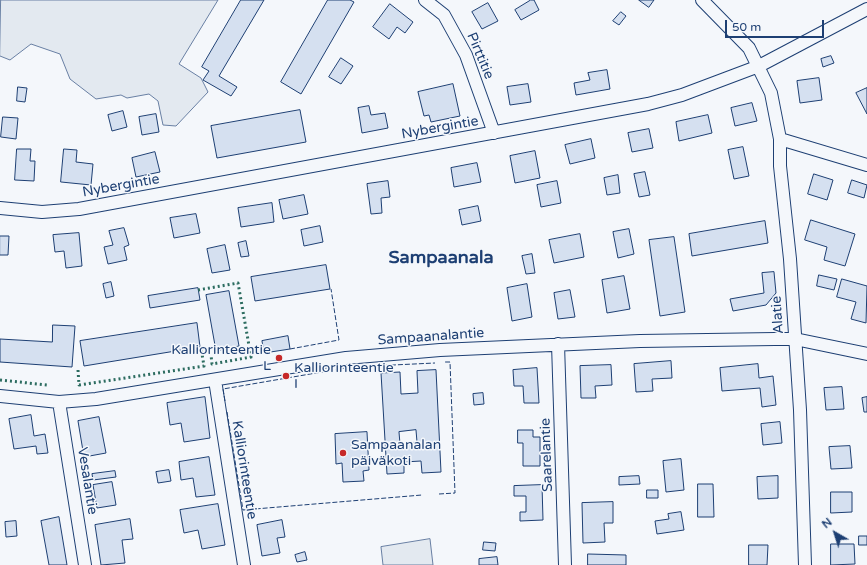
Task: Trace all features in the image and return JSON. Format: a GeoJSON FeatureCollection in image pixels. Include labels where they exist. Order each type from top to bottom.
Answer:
{"type":"FeatureCollection","features":[{"type":"Feature","properties":{"kind":"street","name":"Pirttitie"},"geometry":{"type":"LineString","coordinates":[[425,0],[444,15],[466,55],[494,133]]}},
{"type":"Feature","properties":{"kind":"street","name":"Alatie"},"geometry":{"type":"LineString","coordinates":[[702,0],[749,48],[771,93],[780,139],[780,166],[795,339],[803,473],[805,565]]}},
{"type":"Feature","properties":{"kind":"street","name":"Nybergintie"},"geometry":{"type":"LineString","coordinates":[[0,208],[42,212],[79,209],[648,104],[682,95],[759,66],[867,9]]}},
{"type":"Feature","properties":{"kind":"street"},"geometry":{"type":"LineString","coordinates":[[780,139],[867,165]]}},
{"type":"Feature","properties":{"kind":"street","name":"Sampaanalantie"},"geometry":{"type":"LineString","coordinates":[[0,396],[60,402],[96,399],[215,380],[262,370],[346,358],[440,350],[558,344],[729,339],[795,339],[867,354]]}},
{"type":"Feature","properties":{"kind":"street","name":"Saarelantie"},"geometry":{"type":"LineString","coordinates":[[558,344],[566,565]]}},
{"type":"Feature","properties":{"kind":"street","name":"Kalliorinteentie"},"geometry":{"type":"LineString","coordinates":[[215,380],[244,565]]}},
{"type":"Feature","properties":{"kind":"street","name":"Vesalantie"},"geometry":{"type":"LineString","coordinates":[[60,402],[85,565]]}},
{"type":"Feature","properties":{"kind":"shaded area"},"geometry":{"type":"Polygon","coordinates":[[[1,0],[218,0],[179,64],[201,78],[208,92],[176,126],[163,125],[158,101],[149,94],[127,98],[121,95],[96,99],[70,79],[60,54],[31,44],[10,60],[0,56],[1,0]]]}},
{"type":"Feature","properties":{"kind":"shaded area"},"geometry":{"type":"Polygon","coordinates":[[[430,539],[433,565],[383,565],[381,547],[430,539]]]}},
{"type":"Feature","properties":{"kind":"building"},"geometry":{"type":"Polygon","coordinates":[[[241,0],[264,0],[219,76],[237,87],[231,96],[203,80],[209,71],[202,67],[241,0]]]}},
{"type":"Feature","properties":{"kind":"building"},"geometry":{"type":"Polygon","coordinates":[[[328,0],[350,0],[354,2],[301,94],[281,82],[328,0]]]}},
{"type":"Feature","properties":{"kind":"building"},"geometry":{"type":"Polygon","coordinates":[[[531,0],[534,0],[539,10],[521,20],[515,10],[531,0]]]}},
{"type":"Feature","properties":{"kind":"building"},"geometry":{"type":"Polygon","coordinates":[[[639,0],[654,0],[649,7],[639,0]]]}},
{"type":"Feature","properties":{"kind":"building"},"geometry":{"type":"Polygon","coordinates":[[[488,3],[498,21],[482,29],[472,12],[488,3]]]}},
{"type":"Feature","properties":{"kind":"building"},"geometry":{"type":"Polygon","coordinates":[[[390,4],[413,22],[405,33],[397,27],[389,39],[373,27],[390,4]]]}},
{"type":"Feature","properties":{"kind":"building"},"geometry":{"type":"Polygon","coordinates":[[[621,12],[626,16],[619,25],[613,21],[621,12]]]}},
{"type":"Feature","properties":{"kind":"building"},"geometry":{"type":"Polygon","coordinates":[[[831,56],[834,63],[823,67],[821,59],[831,56]]]}},
{"type":"Feature","properties":{"kind":"building"},"geometry":{"type":"Polygon","coordinates":[[[341,58],[353,66],[341,84],[329,77],[341,58]]]}},
{"type":"Feature","properties":{"kind":"building"},"geometry":{"type":"Polygon","coordinates":[[[607,70],[610,89],[576,95],[574,83],[590,80],[588,73],[607,70]]]}},
{"type":"Feature","properties":{"kind":"building"},"geometry":{"type":"Polygon","coordinates":[[[819,78],[822,100],[800,103],[797,81],[819,78]]]}},
{"type":"Feature","properties":{"kind":"building"},"geometry":{"type":"Polygon","coordinates":[[[453,84],[460,116],[431,122],[429,115],[424,116],[418,92],[453,84]]]}},
{"type":"Feature","properties":{"kind":"building"},"geometry":{"type":"Polygon","coordinates":[[[528,84],[531,102],[510,105],[507,87],[528,84]]]}},
{"type":"Feature","properties":{"kind":"building"},"geometry":{"type":"Polygon","coordinates":[[[18,87],[27,88],[25,102],[17,101],[18,87]]]}},
{"type":"Feature","properties":{"kind":"building"},"geometry":{"type":"Polygon","coordinates":[[[867,88],[867,114],[856,93],[867,88]]]}},
{"type":"Feature","properties":{"kind":"building"},"geometry":{"type":"Polygon","coordinates":[[[752,103],[757,121],[735,126],[731,108],[752,103]]]}},
{"type":"Feature","properties":{"kind":"building"},"geometry":{"type":"Polygon","coordinates":[[[369,106],[371,115],[385,113],[388,128],[362,133],[358,108],[369,106]]]}},
{"type":"Feature","properties":{"kind":"building"},"geometry":{"type":"Polygon","coordinates":[[[300,110],[306,142],[217,158],[211,126],[300,110]]]}},
{"type":"Feature","properties":{"kind":"building"},"geometry":{"type":"Polygon","coordinates":[[[123,111],[127,127],[112,131],[108,115],[123,111]]]}},
{"type":"Feature","properties":{"kind":"building"},"geometry":{"type":"Polygon","coordinates":[[[156,114],[159,132],[142,135],[139,117],[156,114]]]}},
{"type":"Feature","properties":{"kind":"building"},"geometry":{"type":"Polygon","coordinates":[[[708,115],[712,133],[679,141],[676,122],[708,115]]]}},
{"type":"Feature","properties":{"kind":"building"},"geometry":{"type":"Polygon","coordinates":[[[3,117],[18,118],[16,139],[1,137],[3,117]]]}},
{"type":"Feature","properties":{"kind":"building"},"geometry":{"type":"Polygon","coordinates":[[[649,129],[653,148],[632,152],[628,133],[649,129]]]}},
{"type":"Feature","properties":{"kind":"building"},"geometry":{"type":"Polygon","coordinates":[[[591,139],[595,158],[570,164],[565,145],[591,139]]]}},
{"type":"Feature","properties":{"kind":"building"},"geometry":{"type":"Polygon","coordinates":[[[743,147],[749,176],[734,179],[728,150],[743,147]]]}},
{"type":"Feature","properties":{"kind":"building"},"geometry":{"type":"Polygon","coordinates":[[[17,149],[31,149],[30,161],[35,161],[34,181],[15,180],[17,149]]]}},
{"type":"Feature","properties":{"kind":"building"},"geometry":{"type":"Polygon","coordinates":[[[64,149],[77,150],[76,162],[93,164],[91,185],[61,182],[64,149]]]}},
{"type":"Feature","properties":{"kind":"building"},"geometry":{"type":"Polygon","coordinates":[[[535,151],[540,178],[515,183],[510,156],[535,151]]]}},
{"type":"Feature","properties":{"kind":"building"},"geometry":{"type":"Polygon","coordinates":[[[155,152],[160,172],[136,177],[132,158],[155,152]]]}},
{"type":"Feature","properties":{"kind":"building"},"geometry":{"type":"Polygon","coordinates":[[[477,163],[481,182],[454,187],[451,168],[477,163]]]}},
{"type":"Feature","properties":{"kind":"building"},"geometry":{"type":"Polygon","coordinates":[[[645,172],[650,195],[639,197],[634,174],[645,172]]]}},
{"type":"Feature","properties":{"kind":"building"},"geometry":{"type":"Polygon","coordinates":[[[814,174],[833,180],[827,200],[808,194],[814,174]]]}},
{"type":"Feature","properties":{"kind":"building"},"geometry":{"type":"Polygon","coordinates":[[[618,175],[620,193],[607,195],[604,178],[618,175]]]}},
{"type":"Feature","properties":{"kind":"building"},"geometry":{"type":"Polygon","coordinates":[[[852,180],[867,185],[864,198],[848,193],[852,180]]]}},
{"type":"Feature","properties":{"kind":"building"},"geometry":{"type":"Polygon","coordinates":[[[388,181],[390,197],[381,198],[382,213],[371,214],[367,184],[388,181]]]}},
{"type":"Feature","properties":{"kind":"building"},"geometry":{"type":"Polygon","coordinates":[[[557,181],[561,203],[541,207],[537,185],[557,181]]]}},
{"type":"Feature","properties":{"kind":"building"},"geometry":{"type":"Polygon","coordinates":[[[304,195],[308,214],[283,219],[279,200],[304,195]]]}},
{"type":"Feature","properties":{"kind":"building"},"geometry":{"type":"Polygon","coordinates":[[[272,203],[274,222],[241,227],[238,208],[272,203]]]}},
{"type":"Feature","properties":{"kind":"building"},"geometry":{"type":"Polygon","coordinates":[[[478,206],[481,221],[462,225],[459,210],[478,206]]]}},
{"type":"Feature","properties":{"kind":"building"},"geometry":{"type":"Polygon","coordinates":[[[196,214],[200,233],[174,238],[170,218],[196,214]]]}},
{"type":"Feature","properties":{"kind":"building"},"geometry":{"type":"Polygon","coordinates":[[[811,220],[855,234],[845,266],[824,260],[827,247],[805,240],[811,220]]]}},
{"type":"Feature","properties":{"kind":"building"},"geometry":{"type":"Polygon","coordinates":[[[765,221],[768,243],[692,256],[689,234],[765,221]]]}},
{"type":"Feature","properties":{"kind":"building"},"geometry":{"type":"Polygon","coordinates":[[[320,226],[323,242],[304,246],[301,230],[320,226]]]}},
{"type":"Feature","properties":{"kind":"building"},"geometry":{"type":"Polygon","coordinates":[[[124,228],[129,245],[124,247],[127,260],[108,264],[104,247],[113,245],[109,231],[124,228]]]}},
{"type":"Feature","properties":{"kind":"building"},"geometry":{"type":"Polygon","coordinates":[[[629,229],[634,254],[618,258],[613,232],[629,229]]]}},
{"type":"Feature","properties":{"kind":"building"},"geometry":{"type":"Polygon","coordinates":[[[79,233],[82,266],[66,268],[64,251],[55,252],[53,235],[79,233]]]}},
{"type":"Feature","properties":{"kind":"building"},"geometry":{"type":"Polygon","coordinates":[[[580,234],[584,257],[554,263],[549,240],[580,234]]]}},
{"type":"Feature","properties":{"kind":"building"},"geometry":{"type":"Polygon","coordinates":[[[0,236],[9,236],[8,255],[0,255],[0,236]]]}},
{"type":"Feature","properties":{"kind":"building"},"geometry":{"type":"Polygon","coordinates":[[[674,237],[685,312],[660,316],[649,240],[674,237]]]}},
{"type":"Feature","properties":{"kind":"building"},"geometry":{"type":"Polygon","coordinates":[[[246,241],[249,256],[241,257],[238,243],[246,241]]]}},
{"type":"Feature","properties":{"kind":"building"},"geometry":{"type":"Polygon","coordinates":[[[225,245],[230,270],[212,273],[207,249],[225,245]]]}},
{"type":"Feature","properties":{"kind":"building"},"geometry":{"type":"Polygon","coordinates":[[[532,254],[535,273],[526,274],[522,256],[532,254]]]}},
{"type":"Feature","properties":{"kind":"building"},"geometry":{"type":"Polygon","coordinates":[[[326,265],[330,289],[255,301],[251,277],[326,265]]]}},
{"type":"Feature","properties":{"kind":"building"},"geometry":{"type":"Polygon","coordinates":[[[774,272],[776,293],[766,305],[733,311],[730,299],[764,293],[762,273],[774,272]]]}},
{"type":"Feature","properties":{"kind":"building"},"geometry":{"type":"Polygon","coordinates":[[[819,275],[837,279],[834,290],[817,286],[819,275]]]}},
{"type":"Feature","properties":{"kind":"building"},"geometry":{"type":"Polygon","coordinates":[[[624,276],[630,309],[607,313],[602,280],[624,276]]]}},
{"type":"Feature","properties":{"kind":"building"},"geometry":{"type":"Polygon","coordinates":[[[842,279],[867,286],[866,323],[851,319],[856,302],[837,297],[842,279]]]}},
{"type":"Feature","properties":{"kind":"building"},"geometry":{"type":"Polygon","coordinates":[[[111,282],[114,296],[106,298],[103,284],[111,282]]]}},
{"type":"Feature","properties":{"kind":"building"},"geometry":{"type":"Polygon","coordinates":[[[527,284],[532,317],[512,321],[507,288],[527,284]]]}},
{"type":"Feature","properties":{"kind":"building"},"geometry":{"type":"Polygon","coordinates":[[[198,288],[200,300],[150,308],[148,296],[198,288]]]}},
{"type":"Feature","properties":{"kind":"building"},"geometry":{"type":"Polygon","coordinates":[[[570,290],[575,317],[558,319],[554,293],[570,290]]]}},
{"type":"Feature","properties":{"kind":"building"},"geometry":{"type":"Polygon","coordinates":[[[229,291],[239,346],[216,351],[206,295],[229,291]]]}},
{"type":"Feature","properties":{"kind":"building"},"geometry":{"type":"Polygon","coordinates":[[[197,323],[200,347],[84,366],[80,341],[197,323]]]}},
{"type":"Feature","properties":{"kind":"building"},"geometry":{"type":"Polygon","coordinates":[[[53,325],[75,326],[72,367],[0,362],[0,339],[52,342],[53,325]]]}},
{"type":"Feature","properties":{"kind":"building"},"geometry":{"type":"Polygon","coordinates":[[[288,336],[290,349],[264,353],[262,341],[288,336]]]}},
{"type":"Feature","properties":{"kind":"building"},"geometry":{"type":"Polygon","coordinates":[[[671,361],[672,378],[652,379],[653,391],[636,392],[634,364],[671,361]]]}},
{"type":"Feature","properties":{"kind":"building"},"geometry":{"type":"Polygon","coordinates":[[[758,364],[759,378],[773,376],[776,405],[762,407],[760,388],[722,391],[720,368],[758,364]]]}},
{"type":"Feature","properties":{"kind":"building"},"geometry":{"type":"Polygon","coordinates":[[[611,365],[612,385],[595,386],[596,398],[581,398],[580,366],[611,365]]]}},
{"type":"Feature","properties":{"kind":"building"},"geometry":{"type":"Polygon","coordinates":[[[537,368],[539,403],[524,403],[523,386],[514,386],[513,370],[537,368]]]}},
{"type":"Feature","properties":{"kind":"building"},"geometry":{"type":"Polygon","coordinates":[[[436,370],[441,472],[422,473],[421,461],[404,462],[404,473],[387,474],[381,373],[400,372],[401,394],[418,393],[417,371],[436,370]],[[416,430],[399,432],[400,444],[417,442],[416,430]]]}},
{"type":"Feature","properties":{"kind":"building"},"geometry":{"type":"Polygon","coordinates":[[[842,387],[844,409],[826,410],[824,388],[842,387]]]}},
{"type":"Feature","properties":{"kind":"building"},"geometry":{"type":"Polygon","coordinates":[[[483,393],[484,404],[474,405],[473,394],[483,393]]]}},
{"type":"Feature","properties":{"kind":"building"},"geometry":{"type":"Polygon","coordinates":[[[205,397],[210,438],[184,442],[181,423],[170,425],[167,403],[205,397]]]}},
{"type":"Feature","properties":{"kind":"building"},"geometry":{"type":"Polygon","coordinates":[[[867,397],[867,412],[864,412],[862,398],[867,397]]]}},
{"type":"Feature","properties":{"kind":"building"},"geometry":{"type":"Polygon","coordinates":[[[31,415],[34,436],[45,434],[48,453],[37,454],[36,446],[14,449],[9,419],[31,415]]]}},
{"type":"Feature","properties":{"kind":"building"},"geometry":{"type":"Polygon","coordinates":[[[99,417],[106,453],[84,457],[78,421],[99,417]]]}},
{"type":"Feature","properties":{"kind":"building"},"geometry":{"type":"Polygon","coordinates":[[[780,422],[782,443],[763,445],[761,424],[780,422]]]}},
{"type":"Feature","properties":{"kind":"building"},"geometry":{"type":"Polygon","coordinates":[[[518,430],[533,430],[533,437],[540,437],[540,466],[523,466],[523,443],[518,443],[518,430]]]}},
{"type":"Feature","properties":{"kind":"building"},"geometry":{"type":"Polygon","coordinates":[[[367,432],[369,470],[363,471],[364,481],[343,482],[342,463],[336,464],[335,434],[367,432]]]}},
{"type":"Feature","properties":{"kind":"building"},"geometry":{"type":"Polygon","coordinates":[[[850,446],[852,468],[831,469],[829,447],[850,446]]]}},
{"type":"Feature","properties":{"kind":"building"},"geometry":{"type":"Polygon","coordinates":[[[209,457],[215,495],[196,497],[193,478],[181,480],[179,462],[209,457]]]}},
{"type":"Feature","properties":{"kind":"building"},"geometry":{"type":"Polygon","coordinates":[[[681,459],[684,490],[666,492],[663,461],[681,459]]]}},
{"type":"Feature","properties":{"kind":"building"},"geometry":{"type":"Polygon","coordinates":[[[169,470],[171,481],[158,483],[156,472],[169,470]]]}},
{"type":"Feature","properties":{"kind":"building"},"geometry":{"type":"Polygon","coordinates":[[[115,471],[116,477],[93,480],[92,474],[115,471]]]}},
{"type":"Feature","properties":{"kind":"building"},"geometry":{"type":"Polygon","coordinates":[[[639,476],[640,484],[619,485],[619,477],[639,476]]]}},
{"type":"Feature","properties":{"kind":"building"},"geometry":{"type":"Polygon","coordinates":[[[778,476],[778,498],[758,499],[757,477],[778,476]]]}},
{"type":"Feature","properties":{"kind":"building"},"geometry":{"type":"Polygon","coordinates":[[[112,482],[116,505],[97,508],[93,485],[112,482]]]}},
{"type":"Feature","properties":{"kind":"building"},"geometry":{"type":"Polygon","coordinates":[[[698,484],[713,484],[714,517],[698,517],[698,484]]]}},
{"type":"Feature","properties":{"kind":"building"},"geometry":{"type":"Polygon","coordinates":[[[542,485],[543,520],[520,521],[520,512],[526,512],[526,496],[514,496],[514,486],[542,485]]]}},
{"type":"Feature","properties":{"kind":"building"},"geometry":{"type":"Polygon","coordinates":[[[647,490],[658,490],[658,498],[647,498],[647,490]]]}},
{"type":"Feature","properties":{"kind":"building"},"geometry":{"type":"Polygon","coordinates":[[[831,492],[852,492],[852,512],[831,513],[831,492]]]}},
{"type":"Feature","properties":{"kind":"building"},"geometry":{"type":"Polygon","coordinates":[[[613,502],[613,523],[604,523],[605,542],[583,543],[582,503],[613,502]]]}},
{"type":"Feature","properties":{"kind":"building"},"geometry":{"type":"Polygon","coordinates":[[[218,504],[225,545],[202,549],[198,530],[184,533],[180,510],[218,504]]]}},
{"type":"Feature","properties":{"kind":"building"},"geometry":{"type":"Polygon","coordinates":[[[681,512],[684,530],[657,534],[655,521],[669,519],[668,514],[681,512]]]}},
{"type":"Feature","properties":{"kind":"building"},"geometry":{"type":"Polygon","coordinates":[[[59,517],[67,565],[49,565],[41,521],[59,517]]]}},
{"type":"Feature","properties":{"kind":"building"},"geometry":{"type":"Polygon","coordinates":[[[130,519],[133,539],[122,540],[125,563],[101,565],[95,525],[130,519]]]}},
{"type":"Feature","properties":{"kind":"building"},"geometry":{"type":"Polygon","coordinates":[[[282,520],[285,537],[277,538],[280,553],[262,556],[257,525],[282,520]]]}},
{"type":"Feature","properties":{"kind":"building"},"geometry":{"type":"Polygon","coordinates":[[[16,521],[17,536],[6,537],[5,522],[16,521]]]}},
{"type":"Feature","properties":{"kind":"building"},"geometry":{"type":"Polygon","coordinates":[[[859,536],[867,536],[867,545],[859,545],[859,536]]]}},
{"type":"Feature","properties":{"kind":"building"},"geometry":{"type":"Polygon","coordinates":[[[484,542],[496,543],[495,551],[483,550],[484,542]]]}},
{"type":"Feature","properties":{"kind":"building"},"geometry":{"type":"Polygon","coordinates":[[[831,544],[854,544],[855,564],[831,565],[831,544]]]}},
{"type":"Feature","properties":{"kind":"building"},"geometry":{"type":"Polygon","coordinates":[[[749,545],[768,545],[767,565],[749,565],[749,545]]]}},
{"type":"Feature","properties":{"kind":"building"},"geometry":{"type":"Polygon","coordinates":[[[305,552],[307,560],[297,562],[295,555],[305,552]]]}},
{"type":"Feature","properties":{"kind":"building"},"geometry":{"type":"Polygon","coordinates":[[[588,554],[626,555],[626,565],[588,565],[588,554]]]}},
{"type":"Feature","properties":{"kind":"building"},"geometry":{"type":"Polygon","coordinates":[[[497,557],[498,565],[479,565],[479,559],[497,557]]]}},
{"type":"Feature","properties":{"kind":"hedge"},"geometry":{"type":"LineString","coordinates":[[198,290],[238,283],[251,357],[212,364],[211,355]]}},
{"type":"Feature","properties":{"kind":"hedge"},"geometry":{"type":"LineString","coordinates":[[78,370],[79,385],[204,366],[201,348]]}},
{"type":"Feature","properties":{"kind":"hedge"},"geometry":{"type":"LineString","coordinates":[[0,380],[47,385]]}},
{"type":"Feature","properties":{"kind":"fence"},"geometry":{"type":"LineString","coordinates":[[290,349],[339,340],[331,289]]}},
{"type":"Feature","properties":{"kind":"fence"},"geometry":{"type":"LineString","coordinates":[[439,494],[455,493],[450,362],[444,362]]}},
{"type":"Feature","properties":{"kind":"fence"},"geometry":{"type":"LineString","coordinates":[[225,401],[223,389],[351,367],[435,363]]}},
{"type":"Feature","properties":{"kind":"fence"},"geometry":{"type":"LineString","coordinates":[[227,412],[243,510],[422,495]]}},
{"type":"Feature","properties":{"kind":"place","name":"Kalliorinteentie L"},"geometry":{"type":"Point","coordinates":[279,358]}},
{"type":"Feature","properties":{"kind":"place","name":"Kalliorinteentie I"},"geometry":{"type":"Point","coordinates":[286,376]}},
{"type":"Feature","properties":{"kind":"place","name":"Sampaanalan päiväkoti"},"geometry":{"type":"Point","coordinates":[343,453]}},
{"type":"Feature","properties":{"kind":"district","name":"Sampaanala"},"geometry":{"type":"Point","coordinates":[441,258]}}]}
